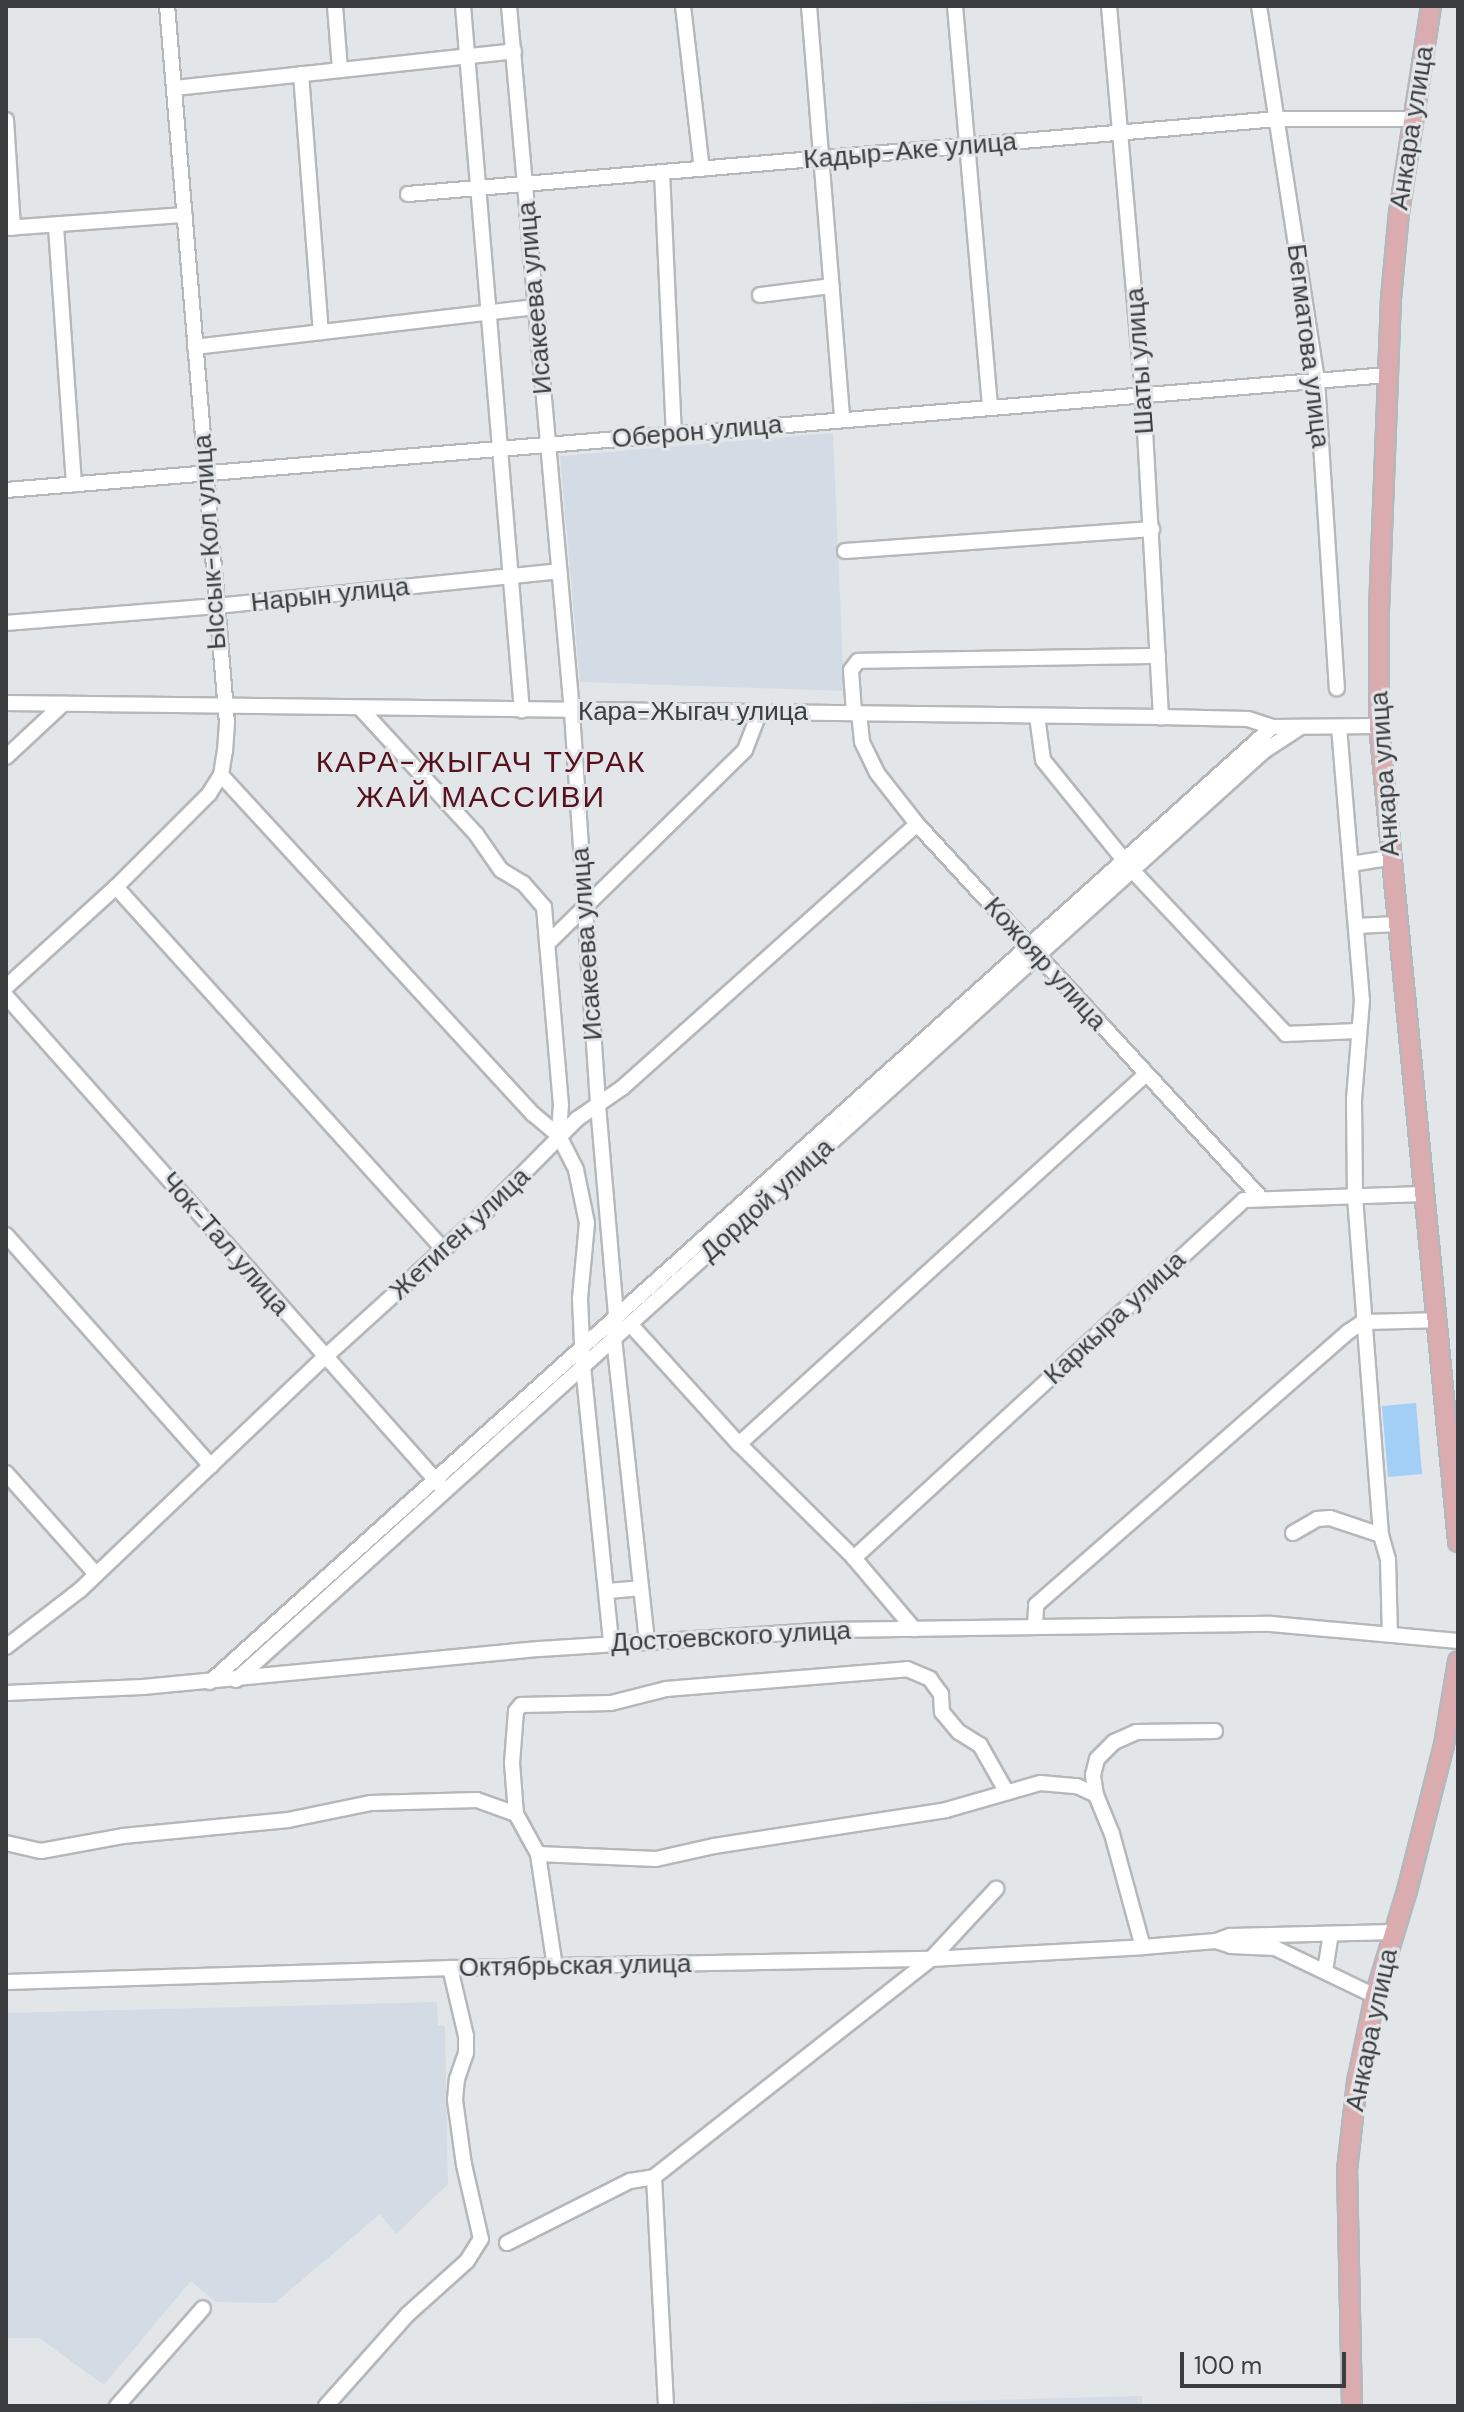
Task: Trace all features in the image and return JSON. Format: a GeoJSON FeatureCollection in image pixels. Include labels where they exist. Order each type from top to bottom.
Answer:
{"type":"FeatureCollection","features":[{"type":"Feature","properties":{"kind":"main road","name":"Анкара улица"},"geometry":{"type":"LineString","coordinates":[[1431,6],[1397,224],[1387,375],[1379,726],[1458,1542]]}},
{"type":"Feature","properties":{"kind":"main road","name":"Анкара улица"},"geometry":{"type":"LineString","coordinates":[[1352,2406],[1347,2170],[1357,2082],[1375,1996],[1444,1745],[1458,1661]]}},
{"type":"Feature","properties":{"kind":"street","name":"Ыссык-Кол улица"},"geometry":{"type":"LineString","coordinates":[[167,6],[227,723],[221,775]]}},
{"type":"Feature","properties":{"kind":"street"},"geometry":{"type":"LineString","coordinates":[[335,6],[340,70]]}},
{"type":"Feature","properties":{"kind":"street","name":"Исакеева улица"},"geometry":{"type":"LineString","coordinates":[[463,6],[522,711]]}},
{"type":"Feature","properties":{"kind":"street","name":"Исакеева улица"},"geometry":{"type":"LineString","coordinates":[[509,6],[572,712],[598,1105],[616,1316],[614,1338],[647,1641]]}},
{"type":"Feature","properties":{"kind":"street"},"geometry":{"type":"LineString","coordinates":[[683,6],[702,169]]}},
{"type":"Feature","properties":{"kind":"street"},"geometry":{"type":"LineString","coordinates":[[809,6],[842,419]]}},
{"type":"Feature","properties":{"kind":"street"},"geometry":{"type":"LineString","coordinates":[[955,6],[990,406]]}},
{"type":"Feature","properties":{"kind":"street","name":"Шаты улица"},"geometry":{"type":"LineString","coordinates":[[1109,6],[1143,395],[1161,717]]}},
{"type":"Feature","properties":{"kind":"street","name":"Бегматова улица"},"geometry":{"type":"LineString","coordinates":[[1259,6],[1317,381],[1337,688]]}},
{"type":"Feature","properties":{"kind":"street"},"geometry":{"type":"LineString","coordinates":[[175,88],[514,51]]}},
{"type":"Feature","properties":{"kind":"street"},"geometry":{"type":"LineString","coordinates":[[301,74],[321,332]]}},
{"type":"Feature","properties":{"kind":"street","name":"Кадыр-Аке улица"},"geometry":{"type":"LineString","coordinates":[[408,194],[1277,119],[1413,119]]}},
{"type":"Feature","properties":{"kind":"street"},"geometry":{"type":"LineString","coordinates":[[6,120],[10,228],[56,227],[185,215]]}},
{"type":"Feature","properties":{"kind":"street"},"geometry":{"type":"LineString","coordinates":[[662,172],[674,434]]}},
{"type":"Feature","properties":{"kind":"street"},"geometry":{"type":"LineString","coordinates":[[56,227],[74,484]]}},
{"type":"Feature","properties":{"kind":"street"},"geometry":{"type":"LineString","coordinates":[[760,295],[831,286]]}},
{"type":"Feature","properties":{"kind":"street"},"geometry":{"type":"LineString","coordinates":[[195,347],[535,307]]}},
{"type":"Feature","properties":{"kind":"street","name":"Оберон улица"},"geometry":{"type":"LineString","coordinates":[[6,490],[1387,375]]}},
{"type":"Feature","properties":{"kind":"street"},"geometry":{"type":"LineString","coordinates":[[845,551],[1152,529]]}},
{"type":"Feature","properties":{"kind":"street","name":"Нарын улица"},"geometry":{"type":"LineString","coordinates":[[6,623],[216,606],[559,571]]}},
{"type":"Feature","properties":{"kind":"street","name":"Кожояр улица"},"geometry":{"type":"LineString","coordinates":[[1158,656],[858,661],[851,670],[856,713],[862,742],[877,773],[917,824],[1260,1197]]}},
{"type":"Feature","properties":{"kind":"street","name":"Кара-Жыгач улица"},"geometry":{"type":"LineString","coordinates":[[6,703],[1161,717],[1255,722],[1272,727],[1379,726]]}},
{"type":"Feature","properties":{"kind":"street"},"geometry":{"type":"LineString","coordinates":[[6,757],[63,704]]}},
{"type":"Feature","properties":{"kind":"street","name":"Исакеева улица"},"geometry":{"type":"LineString","coordinates":[[361,709],[476,834],[501,870],[536,894],[544,907],[561,1104],[559,1136],[576,1170],[587,1223],[580,1299],[583,1366],[611,1643]]}},
{"type":"Feature","properties":{"kind":"street"},"geometry":{"type":"LineString","coordinates":[[547,944],[745,750],[759,713]]}},
{"type":"Feature","properties":{"kind":"street"},"geometry":{"type":"LineString","coordinates":[[1037,716],[1043,760],[1127,864],[1286,1034],[1357,1031]]}},
{"type":"Feature","properties":{"kind":"street"},"geometry":{"type":"LineString","coordinates":[[1255,722],[1256,739]]}},
{"type":"Feature","properties":{"kind":"street","name":"Дордой улица"},"geometry":{"type":"LineString","coordinates":[[210,1682],[630,1324],[1272,727]]}},
{"type":"Feature","properties":{"kind":"street","name":"Дордой улица"},"geometry":{"type":"LineString","coordinates":[[1127,864],[1264,751],[1301,727]]}},
{"type":"Feature","properties":{"kind":"street"},"geometry":{"type":"LineString","coordinates":[[1339,727],[1362,1000],[1357,1031],[1355,1197],[1381,1535],[1388,1560],[1390,1634]]}},
{"type":"Feature","properties":{"kind":"street"},"geometry":{"type":"LineString","coordinates":[[6,987],[116,887],[209,794],[221,775],[533,1114],[559,1136]]}},
{"type":"Feature","properties":{"kind":"street","name":"Жетиген улица"},"geometry":{"type":"LineString","coordinates":[[6,1647],[59,1608],[546,1154],[559,1136],[622,1088],[917,824]]}},
{"type":"Feature","properties":{"kind":"street"},"geometry":{"type":"LineString","coordinates":[[1351,864],[1390,858]]}},
{"type":"Feature","properties":{"kind":"street"},"geometry":{"type":"LineString","coordinates":[[116,887],[444,1250]]}},
{"type":"Feature","properties":{"kind":"street"},"geometry":{"type":"LineString","coordinates":[[1356,926],[1397,924]]}},
{"type":"Feature","properties":{"kind":"street","name":"Дордой улица"},"geometry":{"type":"LineString","coordinates":[[236,1680],[582,1346],[1033,950]]}},
{"type":"Feature","properties":{"kind":"street","name":"Чок-Тал улица"},"geometry":{"type":"LineString","coordinates":[[6,996],[440,1485]]}},
{"type":"Feature","properties":{"kind":"street"},"geometry":{"type":"LineString","coordinates":[[739,1444],[1146,1074]]}},
{"type":"Feature","properties":{"kind":"street","name":"Каркыра улица"},"geometry":{"type":"LineString","coordinates":[[854,1558],[1244,1200],[1260,1197],[1424,1194]]}},
{"type":"Feature","properties":{"kind":"street"},"geometry":{"type":"LineString","coordinates":[[6,1235],[211,1466]]}},
{"type":"Feature","properties":{"kind":"street"},"geometry":{"type":"LineString","coordinates":[[1035,1627],[1036,1605],[1363,1322],[1437,1320]]}},
{"type":"Feature","properties":{"kind":"street"},"geometry":{"type":"LineString","coordinates":[[630,1324],[739,1444],[854,1558],[914,1629]]}},
{"type":"Feature","properties":{"kind":"street"},"geometry":{"type":"LineString","coordinates":[[6,1473],[95,1573]]}},
{"type":"Feature","properties":{"kind":"street"},"geometry":{"type":"LineString","coordinates":[[1293,1533],[1317,1519],[1330,1518],[1381,1535]]}},
{"type":"Feature","properties":{"kind":"street"},"geometry":{"type":"LineString","coordinates":[[608,1591],[640,1588]]}},
{"type":"Feature","properties":{"kind":"street","name":"Достоевского улица"},"geometry":{"type":"LineString","coordinates":[[6,1693],[236,1680],[611,1643],[914,1629],[1271,1624],[1458,1641]]}},
{"type":"Feature","properties":{"kind":"street"},"geometry":{"type":"LineString","coordinates":[[264,1653],[263,1665],[276,1676]]}},
{"type":"Feature","properties":{"kind":"street"},"geometry":{"type":"LineString","coordinates":[[235,1659],[236,1680]]}},
{"type":"Feature","properties":{"kind":"street"},"geometry":{"type":"LineString","coordinates":[[555,1967],[538,1854],[516,1814],[512,1763],[516,1711],[521,1705],[611,1703],[666,1689],[907,1669],[930,1679],[941,1694],[942,1712],[959,1732],[980,1745],[1006,1791]]}},
{"type":"Feature","properties":{"kind":"street"},"geometry":{"type":"LineString","coordinates":[[1143,1947],[1112,1834],[1096,1795],[1093,1775],[1097,1759],[1114,1742],[1136,1732],[1215,1731]]}},
{"type":"Feature","properties":{"kind":"street"},"geometry":{"type":"LineString","coordinates":[[538,1854],[656,1859],[714,1846],[946,1810],[1040,1783],[1077,1786],[1096,1795]]}},
{"type":"Feature","properties":{"kind":"street"},"geometry":{"type":"LineString","coordinates":[[6,1843],[41,1851],[123,1836],[288,1820],[371,1803],[477,1800],[516,1814]]}},
{"type":"Feature","properties":{"kind":"street"},"geometry":{"type":"LineString","coordinates":[[507,2243],[630,2181],[654,2177],[931,1959],[996,1889]]}},
{"type":"Feature","properties":{"kind":"street","name":"Октябрьская улица"},"geometry":{"type":"LineString","coordinates":[[6,1982],[450,1968],[931,1959],[1143,1947],[1216,1941],[1230,1936],[1394,1932]]}},
{"type":"Feature","properties":{"kind":"street"},"geometry":{"type":"LineString","coordinates":[[1325,1971],[1331,1934]]}},
{"type":"Feature","properties":{"kind":"street","name":"Октябрьская улица"},"geometry":{"type":"LineString","coordinates":[[1216,1941],[1231,1946],[1275,1948],[1375,1996]]}},
{"type":"Feature","properties":{"kind":"street"},"geometry":{"type":"LineString","coordinates":[[326,2406],[408,2314],[467,2261],[481,2239],[464,2165],[455,2100],[457,2079],[466,2053],[466,2036],[450,1968]]}},
{"type":"Feature","properties":{"kind":"street"},"geometry":{"type":"LineString","coordinates":[[654,2177],[666,2406]]}},
{"type":"Feature","properties":{"kind":"street"},"geometry":{"type":"LineString","coordinates":[[117,2406],[203,2308]]}},
{"type":"Feature","properties":{"kind":"shaded area"},"geometry":{"type":"Polygon","coordinates":[[[833,433],[844,691],[580,682],[560,456],[833,433]]]}},
{"type":"Feature","properties":{"kind":"shaded area"},"geometry":{"type":"Polygon","coordinates":[[[1416,1403],[1422,1474],[1388,1477],[1382,1406],[1416,1403]]]}},
{"type":"Feature","properties":{"kind":"shaded area"},"geometry":{"type":"Polygon","coordinates":[[[437,2002],[438,2025],[445,2026],[448,2184],[396,2234],[380,2214],[275,2303],[215,2302],[191,2281],[104,2385],[39,2338],[6,2338],[6,2013],[437,2002]]]}},
{"type":"Feature","properties":{"kind":"shaded area"},"geometry":{"type":"Polygon","coordinates":[[[1142,2396],[1142,2406],[766,2406],[1142,2396]]]}},
{"type":"Feature","properties":{"kind":"district","name":"КАРА-ЖЫГАЧ ТУРАК ЖАЙ МАССИВИ"},"geometry":{"type":"Point","coordinates":[481,779]}}]}
